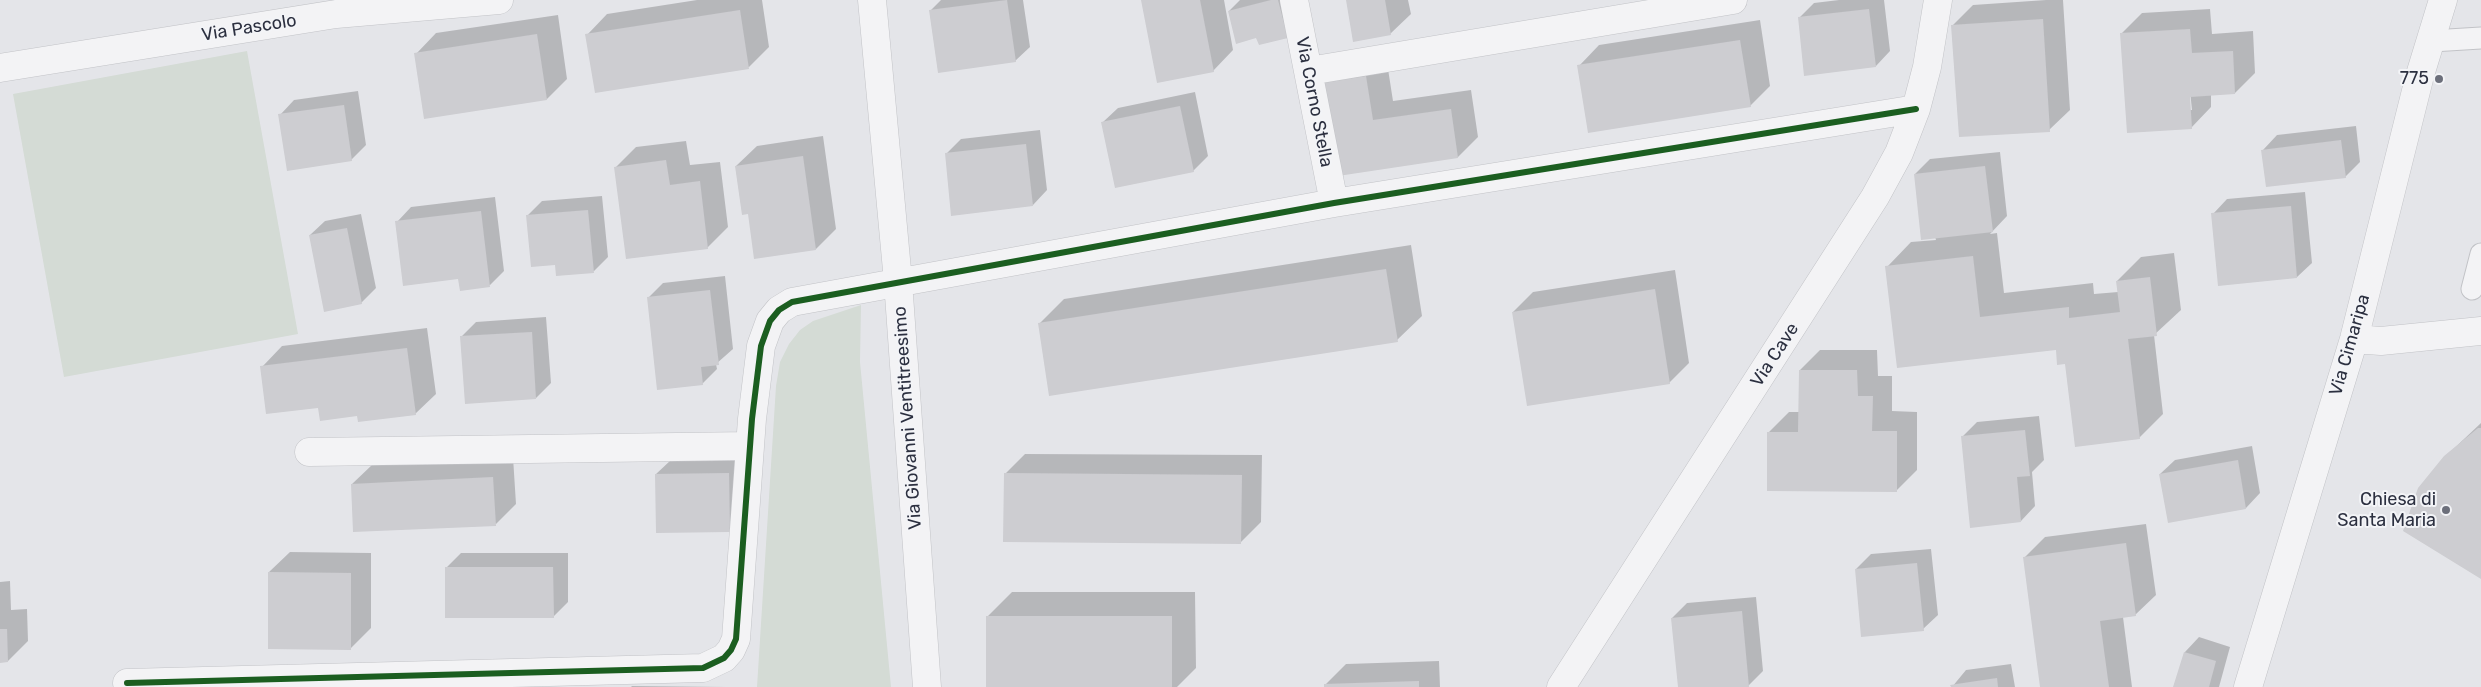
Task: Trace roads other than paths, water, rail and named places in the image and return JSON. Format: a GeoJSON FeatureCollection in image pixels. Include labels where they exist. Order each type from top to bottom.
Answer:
{"type":"FeatureCollection","features":[{"type":"Feature","properties":{"kind":"street","name":"Via Pascolo"},"geometry":{"type":"LineString","coordinates":[[0,68],[336,14],[499,0]]}},
{"type":"Feature","properties":{"kind":"street","name":"Via Giovanni Ventitreesimo"},"geometry":{"type":"LineString","coordinates":[[872,0],[898,281],[927,687]]}},
{"type":"Feature","properties":{"kind":"street","name":"Via Corno Stella"},"geometry":{"type":"LineString","coordinates":[[1294,0],[1334,204]]}},
{"type":"Feature","properties":{"kind":"street"},"geometry":{"type":"LineString","coordinates":[[1309,71],[1733,0]]}},
{"type":"Feature","properties":{"kind":"street","name":"Via Cave"},"geometry":{"type":"LineString","coordinates":[[1561,687],[1857,228],[1899,153],[1916,109],[1927,67],[1938,0]]}},
{"type":"Feature","properties":{"kind":"street","name":"Via Cimaripa"},"geometry":{"type":"LineString","coordinates":[[2248,687],[2354,339],[2420,75],[2432,41],[2443,0]]}},
{"type":"Feature","properties":{"kind":"street"},"geometry":{"type":"LineString","coordinates":[[127,683],[694,669],[715,664],[731,650],[736,639],[750,446],[762,346],[770,321],[779,310],[800,299],[1334,204],[1916,109]]}},
{"type":"Feature","properties":{"kind":"street"},"geometry":{"type":"LineString","coordinates":[[2354,339],[2381,341],[2481,332]]}},
{"type":"Feature","properties":{"kind":"street"},"geometry":{"type":"LineString","coordinates":[[309,452],[750,446]]}},
{"type":"Feature","properties":{"kind":"lane"},"geometry":{"type":"LineString","coordinates":[[2432,41],[2481,38]]}},
{"type":"Feature","properties":{"kind":"lane"},"geometry":{"type":"LineString","coordinates":[[2472,289],[2481,254]]}},
{"type":"Feature","properties":{"kind":"place","name":"775"},"geometry":{"type":"Point","coordinates":[2439,79]}},
{"type":"Feature","properties":{"kind":"place","name":"Chiesa di Santa Maria"},"geometry":{"type":"Point","coordinates":[2446,510]}}]}
